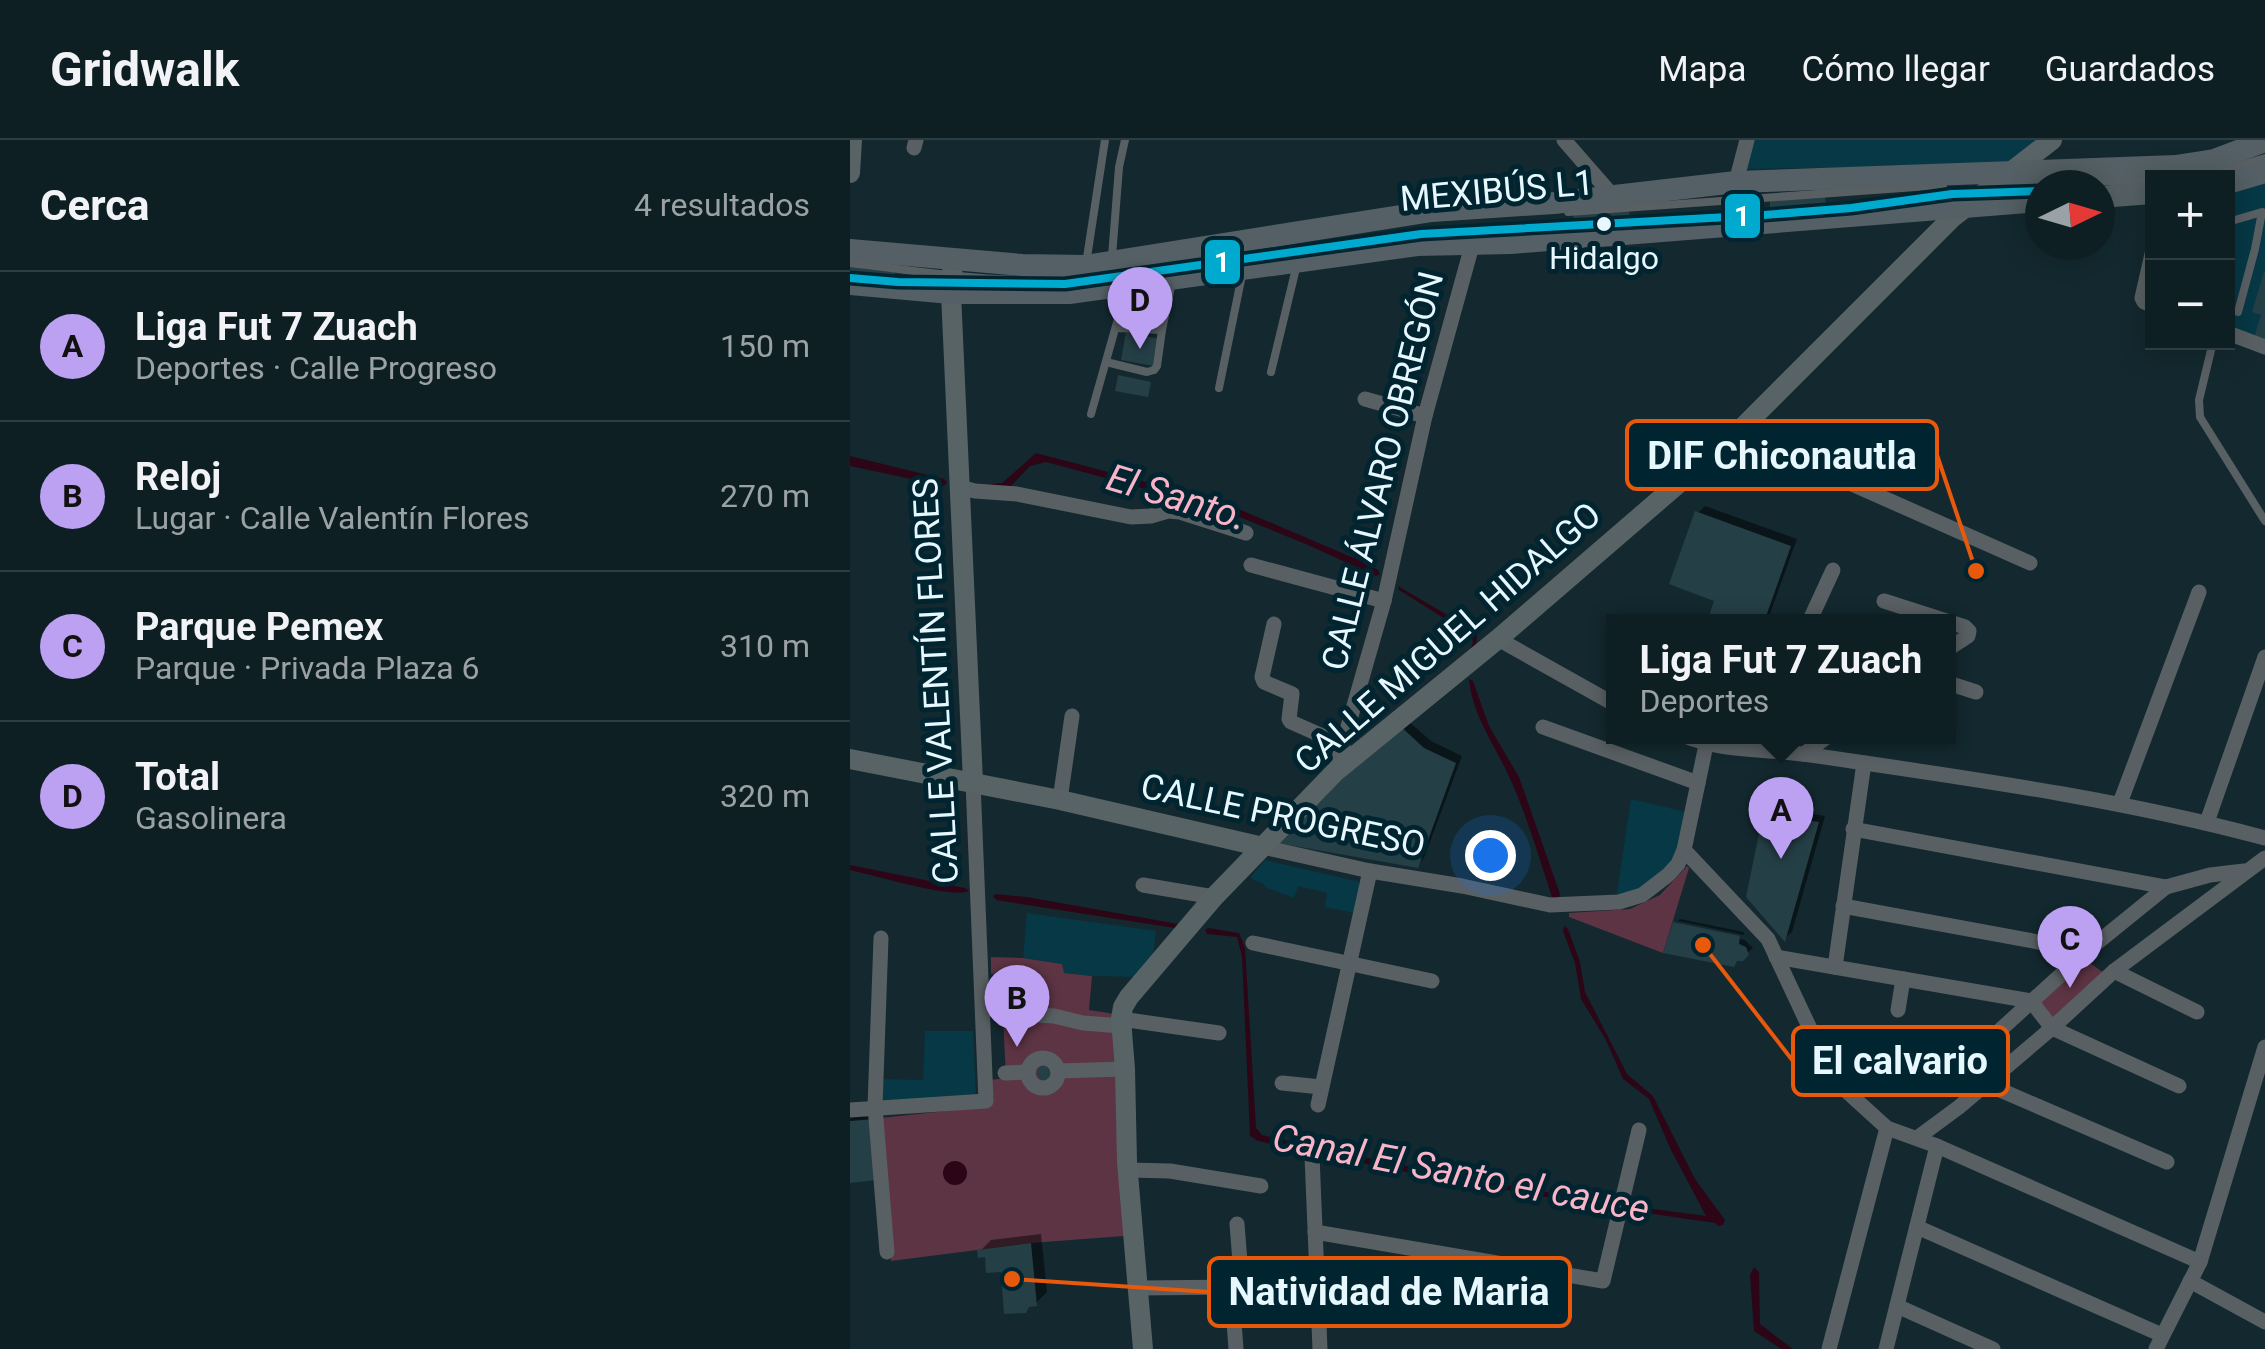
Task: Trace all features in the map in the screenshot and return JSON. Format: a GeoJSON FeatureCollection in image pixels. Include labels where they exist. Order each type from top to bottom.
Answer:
{"type":"FeatureCollection","features":[{"type":"Feature","properties":{"kind":"main road"},"geometry":{"type":"LineString","coordinates":[[850,250],[952,277],[1069,293],[1416,245],[1512,243],[1990,189],[2214,160],[2255,147]]}},
{"type":"Feature","properties":{"kind":"main road"},"geometry":{"type":"LineString","coordinates":[[2235,179],[2265,169]]}},
{"type":"Feature","properties":{"kind":"main road"},"geometry":{"type":"LineString","coordinates":[[850,281],[952,277],[1022,265],[1085,266],[1432,210],[1554,202],[1736,182],[1950,173],[2025,197]]}},
{"type":"Feature","properties":{"kind":"main road"},"geometry":{"type":"LineString","coordinates":[[2115,192],[2145,190]]}},
{"type":"Feature","properties":{"kind":"street"},"geometry":{"type":"LineString","coordinates":[[850,173],[852,140]]}},
{"type":"Feature","properties":{"kind":"street"},"geometry":{"type":"LineString","coordinates":[[1564,140],[1612,195]]}},
{"type":"Feature","properties":{"kind":"street"},"geometry":{"type":"LineString","coordinates":[[1736,182],[1747,140]]}},
{"type":"Feature","properties":{"kind":"street","name":"CALLE MIGUEL HIDALGO"},"geometry":{"type":"LineString","coordinates":[[1122,1017],[1129,997],[1214,898],[1336,772],[1738,433],[1953,217],[2052,140]]}},
{"type":"Feature","properties":{"kind":"street","name":"CALLE ÁLVARO OBREGÓN"},"geometry":{"type":"LineString","coordinates":[[1336,772],[1384,601],[1425,416],[1472,242]]}},
{"type":"Feature","properties":{"kind":"street","name":"CALLE VALENTÍN FLORES"},"geometry":{"type":"LineString","coordinates":[[875,1107],[986,1100],[952,277]]}},
{"type":"Feature","properties":{"kind":"street"},"geometry":{"type":"LineString","coordinates":[[2235,336],[2265,347]]}},
{"type":"Feature","properties":{"kind":"street"},"geometry":{"type":"LineString","coordinates":[[1365,399],[1425,416]]}},
{"type":"Feature","properties":{"kind":"street"},"geometry":{"type":"LineString","coordinates":[[1738,433],[2030,563]]}},
{"type":"Feature","properties":{"kind":"street"},"geometry":{"type":"LineString","coordinates":[[960,487],[1131,517],[1168,510],[1246,533]]}},
{"type":"Feature","properties":{"kind":"street"},"geometry":{"type":"LineString","coordinates":[[1251,565],[1384,601]]}},
{"type":"Feature","properties":{"kind":"street"},"geometry":{"type":"LineString","coordinates":[[1813,614],[1832,570]]}},
{"type":"Feature","properties":{"kind":"street"},"geometry":{"type":"LineString","coordinates":[[2120,803],[2200,592]]}},
{"type":"Feature","properties":{"kind":"street"},"geometry":{"type":"LineString","coordinates":[[1884,601],[1924,614]]}},
{"type":"Feature","properties":{"kind":"street"},"geometry":{"type":"LineString","coordinates":[[1274,624],[1264,682],[1292,694],[1290,722],[1343,745]]}},
{"type":"Feature","properties":{"kind":"street"},"geometry":{"type":"LineString","coordinates":[[1956,624],[1969,630],[1968,636],[1956,644]]}},
{"type":"Feature","properties":{"kind":"street"},"geometry":{"type":"LineString","coordinates":[[1498,639],[1606,700]]}},
{"type":"Feature","properties":{"kind":"street"},"geometry":{"type":"LineString","coordinates":[[2207,822],[2265,657]]}},
{"type":"Feature","properties":{"kind":"street"},"geometry":{"type":"LineString","coordinates":[[1956,686],[1976,692]]}},
{"type":"Feature","properties":{"kind":"street"},"geometry":{"type":"LineString","coordinates":[[1060,800],[1072,716]]}},
{"type":"Feature","properties":{"kind":"street"},"geometry":{"type":"LineString","coordinates":[[1543,727],[1698,783]]}},
{"type":"Feature","properties":{"kind":"street"},"geometry":{"type":"LineString","coordinates":[[1706,745],[1729,744]]}},
{"type":"Feature","properties":{"kind":"street"},"geometry":{"type":"LineString","coordinates":[[1757,744],[2120,803],[2265,838]]}},
{"type":"Feature","properties":{"kind":"street"},"geometry":{"type":"LineString","coordinates":[[1804,754],[1817,744]]}},
{"type":"Feature","properties":{"kind":"street","name":"CALLE PROGRESO"},"geometry":{"type":"LineString","coordinates":[[850,759],[1060,800],[1370,871],[1550,906],[1619,902],[1642,895],[1668,875],[1684,850],[1706,745]]}},
{"type":"Feature","properties":{"kind":"street"},"geometry":{"type":"LineString","coordinates":[[1835,966],[1864,763]]}},
{"type":"Feature","properties":{"kind":"street"},"geometry":{"type":"LineString","coordinates":[[1853,829],[2166,887]]}},
{"type":"Feature","properties":{"kind":"street"},"geometry":{"type":"LineString","coordinates":[[1684,850],[1762,931],[1828,1065],[1843,1088],[1887,1128],[1937,1146],[2200,1262]]}},
{"type":"Feature","properties":{"kind":"street"},"geometry":{"type":"LineString","coordinates":[[1917,1138],[2052,1028],[2114,970],[2265,858]]}},
{"type":"Feature","properties":{"kind":"street"},"geometry":{"type":"LineString","coordinates":[[1894,1054],[1940,1060],[1976,1052],[2087,951],[2166,887],[2248,870]]}},
{"type":"Feature","properties":{"kind":"street"},"geometry":{"type":"LineString","coordinates":[[1318,1104],[1370,871]]}},
{"type":"Feature","properties":{"kind":"street"},"geometry":{"type":"LineString","coordinates":[[1143,885],[1214,898]]}},
{"type":"Feature","properties":{"kind":"street"},"geometry":{"type":"LineString","coordinates":[[1843,906],[2087,951]]}},
{"type":"Feature","properties":{"kind":"street"},"geometry":{"type":"LineString","coordinates":[[881,938],[875,1107],[887,1252]]}},
{"type":"Feature","properties":{"kind":"street"},"geometry":{"type":"LineString","coordinates":[[1253,943],[1432,981]]}},
{"type":"Feature","properties":{"kind":"street"},"geometry":{"type":"LineString","coordinates":[[1776,957],[2032,1002],[2052,1028],[2179,1086]]}},
{"type":"Feature","properties":{"kind":"street"},"geometry":{"type":"LineString","coordinates":[[2114,970],[2197,1012]]}},
{"type":"Feature","properties":{"kind":"street"},"geometry":{"type":"LineString","coordinates":[[1898,1010],[1902,978]]}},
{"type":"Feature","properties":{"kind":"street"},"geometry":{"type":"LineString","coordinates":[[1003,1019],[1054,1016],[1082,1023],[1122,1017],[1218,1032]]}},
{"type":"Feature","properties":{"kind":"street"},"geometry":{"type":"LineString","coordinates":[[1122,1017],[1128,1170],[1142,1349]]}},
{"type":"Feature","properties":{"kind":"street"},"geometry":{"type":"LineString","coordinates":[[1917,1227],[2159,1342],[2200,1262],[2265,1047]]}},
{"type":"Feature","properties":{"kind":"street"},"geometry":{"type":"LineString","coordinates":[[1976,1052],[1984,1083]]}},
{"type":"Feature","properties":{"kind":"street"},"geometry":{"type":"LineString","coordinates":[[1006,1073],[1028,1072],[1032,1083],[1045,1088],[1054,1084],[1058,1071],[1125,1070]]}},
{"type":"Feature","properties":{"kind":"street"},"geometry":{"type":"LineString","coordinates":[[1282,1083],[1321,1087]]}},
{"type":"Feature","properties":{"kind":"street"},"geometry":{"type":"LineString","coordinates":[[1984,1083],[2167,1162]]}},
{"type":"Feature","properties":{"kind":"street"},"geometry":{"type":"LineString","coordinates":[[850,1110],[875,1107]]}},
{"type":"Feature","properties":{"kind":"street"},"geometry":{"type":"LineString","coordinates":[[1829,1349],[1887,1128]]}},
{"type":"Feature","properties":{"kind":"street"},"geometry":{"type":"LineString","coordinates":[[1315,1232],[1603,1281],[1639,1130]]}},
{"type":"Feature","properties":{"kind":"street"},"geometry":{"type":"LineString","coordinates":[[1886,1349],[1937,1146]]}},
{"type":"Feature","properties":{"kind":"street"},"geometry":{"type":"LineString","coordinates":[[1312,1156],[1320,1349]]}},
{"type":"Feature","properties":{"kind":"street"},"geometry":{"type":"LineString","coordinates":[[1128,1170],[1156,1170],[1261,1186]]}},
{"type":"Feature","properties":{"kind":"street"},"geometry":{"type":"LineString","coordinates":[[1138,1288],[1242,1287],[1237,1224]]}},
{"type":"Feature","properties":{"kind":"street"},"geometry":{"type":"LineString","coordinates":[[2190,1281],[2265,1322]]}},
{"type":"Feature","properties":{"kind":"street"},"geometry":{"type":"LineString","coordinates":[[1897,1306],[1993,1349]]}},
{"type":"Feature","properties":{"kind":"street"},"geometry":{"type":"LineString","coordinates":[[1233,1308],[1236,1349]]}},
{"type":"Feature","properties":{"kind":"lane"},"geometry":{"type":"LineString","coordinates":[[1085,266],[1105,140]]}},
{"type":"Feature","properties":{"kind":"lane"},"geometry":{"type":"LineString","coordinates":[[1112,262],[1119,167],[1125,140]]}},
{"type":"Feature","properties":{"kind":"lane"},"geometry":{"type":"LineString","coordinates":[[2212,170],[2255,147]]}},
{"type":"Feature","properties":{"kind":"lane","name":"MEXIBÚS L1"},"geometry":{"type":"LineString","coordinates":[[850,263],[952,277],[1065,284],[1421,234],[1781,214],[1990,189],[2145,180]]}},
{"type":"Feature","properties":{"kind":"lane","name":"MEXIBÚS L1"},"geometry":{"type":"LineString","coordinates":[[1561,213],[1950,185],[2025,190]]}},
{"type":"Feature","properties":{"kind":"lane"},"geometry":{"type":"LineString","coordinates":[[2235,220],[2262,212],[2255,250],[2238,312],[2235,311]]}},
{"type":"Feature","properties":{"kind":"lane","name":"MEXIBÚS L1"},"geometry":{"type":"LineString","coordinates":[[952,277],[1062,278],[1406,226]]}},
{"type":"Feature","properties":{"kind":"lane"},"geometry":{"type":"LineString","coordinates":[[1271,372],[1297,261]]}},
{"type":"Feature","properties":{"kind":"lane"},"geometry":{"type":"LineString","coordinates":[[1219,388],[1244,268]]}},
{"type":"Feature","properties":{"kind":"lane"},"geometry":{"type":"LineString","coordinates":[[1106,362],[1154,370],[1172,278]]}},
{"type":"Feature","properties":{"kind":"lane"},"geometry":{"type":"LineString","coordinates":[[1091,414],[1119,315],[1116,286]]}},
{"type":"Feature","properties":{"kind":"lane"},"geometry":{"type":"LineString","coordinates":[[1116,328],[1162,330]]}},
{"type":"Feature","properties":{"kind":"lane"},"geometry":{"type":"LineString","coordinates":[[2211,350],[2199,400],[2200,417],[2265,520]]}},
{"type":"Feature","properties":{"kind":"shaded area"},"geometry":{"type":"Polygon","coordinates":[[[1754,140],[2037,140],[2008,165],[1746,169],[1754,140]]]}},
{"type":"Feature","properties":{"kind":"shaded area"},"geometry":{"type":"Polygon","coordinates":[[[2265,179],[2265,342],[2235,332],[2235,187],[2265,179]]]}},
{"type":"Feature","properties":{"kind":"shaded area"},"geometry":{"type":"Polygon","coordinates":[[[1631,799],[1686,812],[1679,855],[1635,892],[1616,899],[1631,799]]]}},
{"type":"Feature","properties":{"kind":"shaded area"},"geometry":{"type":"Polygon","coordinates":[[[1265,860],[1360,882],[1355,913],[1325,907],[1327,893],[1298,886],[1294,898],[1250,878],[1265,860]]]}},
{"type":"Feature","properties":{"kind":"shaded area"},"geometry":{"type":"Polygon","coordinates":[[[1687,866],[1663,953],[1569,917],[1569,913],[1630,909],[1660,895],[1687,866]]]}},
{"type":"Feature","properties":{"kind":"shaded area"},"geometry":{"type":"Polygon","coordinates":[[[1027,913],[1156,931],[1152,968],[1144,977],[1092,976],[1063,973],[1062,964],[1023,958],[1027,913]]]}},
{"type":"Feature","properties":{"kind":"shaded area"},"geometry":{"type":"Polygon","coordinates":[[[991,957],[1062,964],[1064,973],[1092,976],[1089,1010],[1121,1015],[1137,1235],[1031,1243],[891,1261],[881,1118],[991,1106],[990,1080],[1006,1078],[1001,973],[991,974],[991,957]]]}},
{"type":"Feature","properties":{"kind":"shaded area"},"geometry":{"type":"Polygon","coordinates":[[[2084,959],[2104,973],[2054,1020],[2036,1003],[2084,959]]]}},
{"type":"Feature","properties":{"kind":"shaded area"},"geometry":{"type":"Polygon","coordinates":[[[925,1031],[973,1031],[976,1099],[883,1106],[882,1079],[923,1080],[925,1031]]]}},
{"type":"Feature","properties":{"kind":"water","name":"El Santo."},"geometry":{"type":"Polygon","coordinates":[[[1036,453],[1222,502],[1361,561],[1380,574],[1376,576],[1220,509],[1046,462],[1030,466],[1009,488],[976,486],[1002,483],[1036,453]]]}},
{"type":"Feature","properties":{"kind":"water"},"geometry":{"type":"Polygon","coordinates":[[[850,456],[947,482],[944,486],[850,466],[850,456]]]}},
{"type":"Feature","properties":{"kind":"water"},"geometry":{"type":"Polygon","coordinates":[[[1398,586],[1477,633],[1476,646],[1470,651],[1472,636],[1398,586]]]}},
{"type":"Feature","properties":{"kind":"water"},"geometry":{"type":"Polygon","coordinates":[[[1469,679],[1489,726],[1519,777],[1560,894],[1558,901],[1552,897],[1514,787],[1478,715],[1469,679]]]}},
{"type":"Feature","properties":{"kind":"water"},"geometry":{"type":"Polygon","coordinates":[[[850,865],[969,891],[946,892],[912,885],[850,870],[850,865]]]}},
{"type":"Feature","properties":{"kind":"water"},"geometry":{"type":"Polygon","coordinates":[[[996,894],[1178,924],[1175,928],[996,900],[996,894]]]}},
{"type":"Feature","properties":{"kind":"water"},"geometry":{"type":"Polygon","coordinates":[[[1564,926],[1580,962],[1585,992],[1627,1074],[1653,1096],[1695,1179],[1725,1220],[1723,1225],[1428,1176],[1258,1141],[1250,1136],[1242,956],[1237,937],[1207,934],[1208,928],[1239,933],[1245,948],[1256,1128],[1262,1135],[1483,1181],[1706,1216],[1649,1099],[1623,1079],[1606,1040],[1581,999],[1564,926]]]}},
{"type":"Feature","properties":{"kind":"water"},"geometry":{"type":"Polygon","coordinates":[[[955,1161],[967,1173],[955,1185],[943,1173],[955,1161]]]}},
{"type":"Feature","properties":{"kind":"water"},"geometry":{"type":"Polygon","coordinates":[[[1754,1267],[1759,1272],[1760,1324],[1793,1349],[1781,1349],[1754,1331],[1750,1275],[1754,1267]]]}},
{"type":"Feature","properties":{"kind":"building"},"geometry":{"type":"Polygon","coordinates":[[[1825,196],[1826,206],[1770,210],[1770,199],[1825,196]]]}},
{"type":"Feature","properties":{"kind":"building"},"geometry":{"type":"Polygon","coordinates":[[[1629,209],[1630,221],[1574,225],[1573,213],[1629,209]]]}},
{"type":"Feature","properties":{"kind":"building"},"geometry":{"type":"Polygon","coordinates":[[[850,266],[895,269],[895,279],[850,276],[850,266]]]}},
{"type":"Feature","properties":{"kind":"building"},"geometry":{"type":"Polygon","coordinates":[[[2264,272],[2265,342],[2254,338],[2261,315],[2252,312],[2264,272]]]}},
{"type":"Feature","properties":{"kind":"building"},"geometry":{"type":"Polygon","coordinates":[[[1126,332],[1159,339],[1154,366],[1121,360],[1126,332]]]}},
{"type":"Feature","properties":{"kind":"building"},"geometry":{"type":"Polygon","coordinates":[[[1118,375],[1151,382],[1148,397],[1115,391],[1118,375]]]}},
{"type":"Feature","properties":{"kind":"building"},"geometry":{"type":"Polygon","coordinates":[[[1695,511],[1791,546],[1767,614],[1710,614],[1714,601],[1669,584],[1695,511]]]}},
{"type":"Feature","properties":{"kind":"building"},"geometry":{"type":"Polygon","coordinates":[[[1399,725],[1424,748],[1456,763],[1418,868],[1272,842],[1399,725]]]}},
{"type":"Feature","properties":{"kind":"building"},"geometry":{"type":"Polygon","coordinates":[[[1763,814],[1819,822],[1785,942],[1746,897],[1763,814]]]}},
{"type":"Feature","properties":{"kind":"building"},"geometry":{"type":"Polygon","coordinates":[[[1673,922],[1740,936],[1739,944],[1746,947],[1749,955],[1734,967],[1663,953],[1673,922]]]}},
{"type":"Feature","properties":{"kind":"building"},"geometry":{"type":"Polygon","coordinates":[[[1045,1065],[1053,1073],[1045,1081],[1037,1073],[1045,1065]]]}},
{"type":"Feature","properties":{"kind":"building"},"geometry":{"type":"Polygon","coordinates":[[[874,1119],[877,1180],[850,1183],[850,1121],[874,1119]]]}},
{"type":"Feature","properties":{"kind":"building"},"geometry":{"type":"Polygon","coordinates":[[[1031,1243],[1037,1306],[1029,1307],[1026,1313],[1004,1314],[1001,1272],[986,1273],[985,1257],[978,1258],[977,1250],[1031,1243]]]}},
{"type":"Feature","properties":{"kind":"transit line","name":"1"},"geometry":{"type":"LineString","coordinates":[[850,278],[1065,284],[1421,234],[1764,215],[1952,194],[2025,192]]}},
{"type":"Feature","properties":{"kind":"place","name":"Hidalgo"},"geometry":{"type":"Point","coordinates":[1604,224]}},
{"type":"Feature","properties":{"kind":"place","name":"Total"},"geometry":{"type":"Point","coordinates":[1140,349]}},
{"type":"Feature","properties":{"kind":"place","name":"DIF Chiconautla"},"geometry":{"type":"Point","coordinates":[1976,571]}},
{"type":"Feature","properties":{"kind":"place","name":"Liga Fut 7 Zuach"},"geometry":{"type":"Point","coordinates":[1781,859]}},
{"type":"Feature","properties":{"kind":"place","name":"El calvario"},"geometry":{"type":"Point","coordinates":[1703,945]}},
{"type":"Feature","properties":{"kind":"place","name":"Parque Pemex"},"geometry":{"type":"Point","coordinates":[2070,988]}},
{"type":"Feature","properties":{"kind":"place","name":"Reloj"},"geometry":{"type":"Point","coordinates":[1017,1047]}},
{"type":"Feature","properties":{"kind":"place","name":"Natividad de Maria"},"geometry":{"type":"Point","coordinates":[1012,1279]}},
{"type":"Feature","properties":{"kind":"water label","name":"Canal El Santo el cauce"},"geometry":{"type":"Point","coordinates":[1461,1173]}}]}
